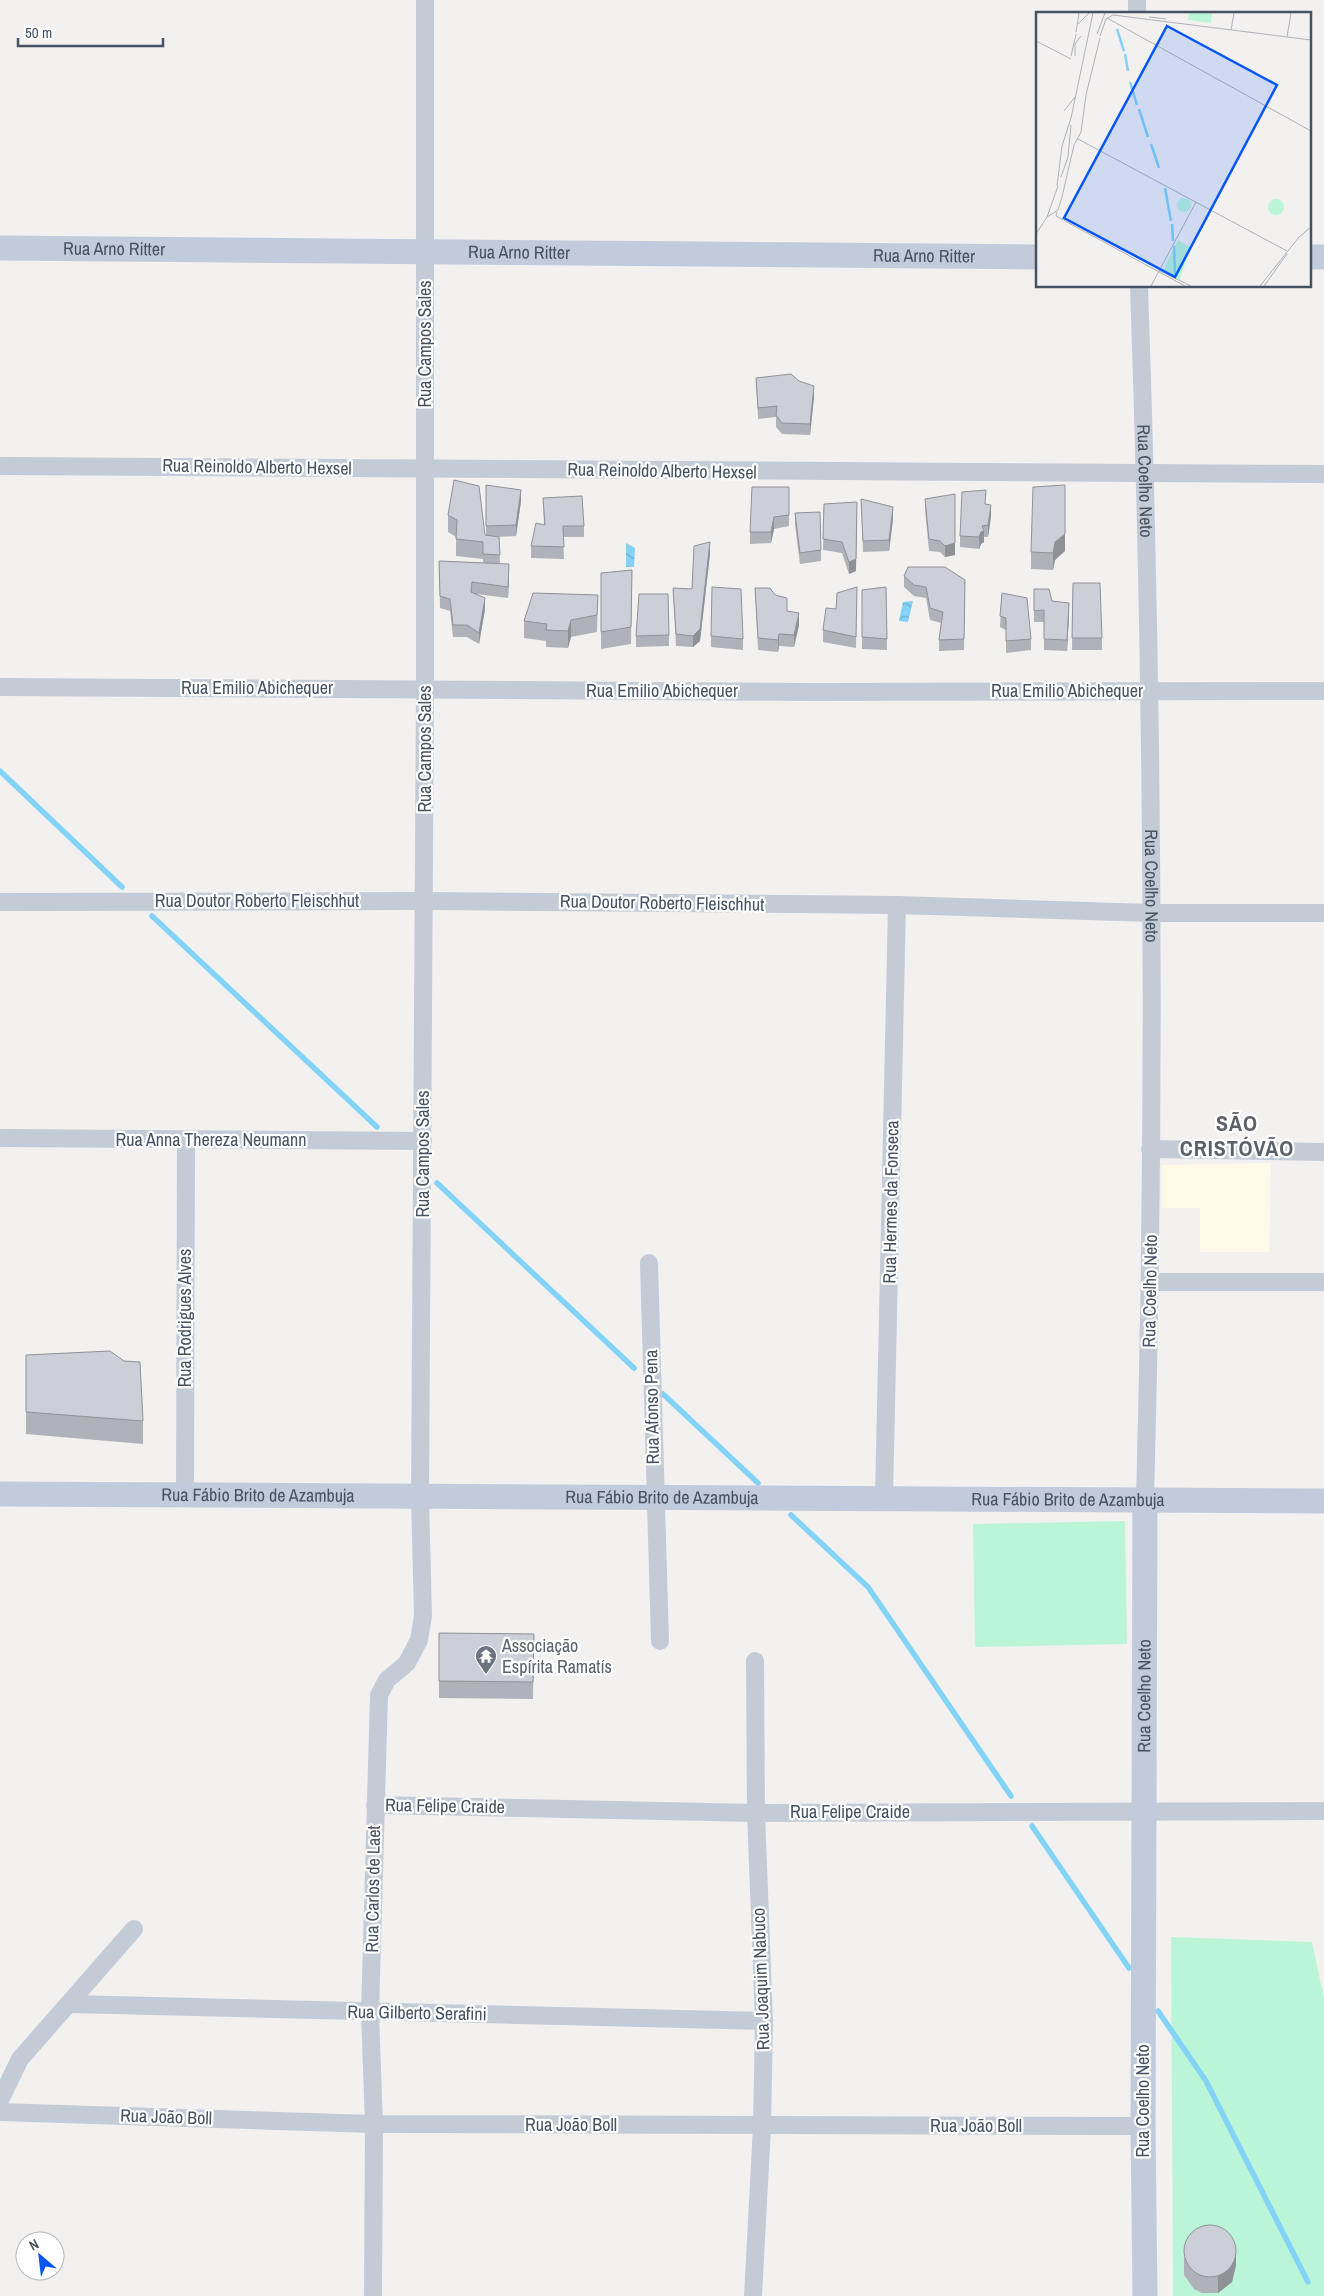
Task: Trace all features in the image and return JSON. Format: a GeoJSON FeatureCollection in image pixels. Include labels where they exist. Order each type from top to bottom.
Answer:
{"type":"FeatureCollection","features":[{"type":"Feature","properties":{"kind":"street","name":"Rua Campos Sales"},"geometry":{"type":"LineString","coordinates":[[420,1497],[425,901],[425,0]]}},
{"type":"Feature","properties":{"kind":"street","name":"Rua Arno Ritter"},"geometry":{"type":"LineString","coordinates":[[0,248],[1036,257]]}},
{"type":"Feature","properties":{"kind":"street","name":"Rua Coelho Neto"},"geometry":{"type":"LineString","coordinates":[[1139,288],[1149,691],[1150,913],[1151,1282],[1146,1500],[1143,2126],[1145,2296]]}},
{"type":"Feature","properties":{"kind":"street","name":"Rua Reinoldo Alberto Hexsel"},"geometry":{"type":"LineString","coordinates":[[0,466],[1324,474]]}},
{"type":"Feature","properties":{"kind":"street","name":"Rua Emilio Abichequer"},"geometry":{"type":"LineString","coordinates":[[0,686],[807,692],[1324,691]]}},
{"type":"Feature","properties":{"kind":"street","name":"Rua Doutor Roberto Fleischhut"},"geometry":{"type":"LineString","coordinates":[[0,902],[425,901],[897,905],[1150,913],[1324,913]]}},
{"type":"Feature","properties":{"kind":"street","name":"Rua Hermes da Fonseca"},"geometry":{"type":"LineString","coordinates":[[884,1498],[897,905]]}},
{"type":"Feature","properties":{"kind":"street","name":"Rua Anna Thereza Neumann"},"geometry":{"type":"LineString","coordinates":[[0,1138],[423,1141]]}},
{"type":"Feature","properties":{"kind":"street","name":"Rua Rodrigues Alves"},"geometry":{"type":"LineString","coordinates":[[185,1496],[186,1140]]}},
{"type":"Feature","properties":{"kind":"street"},"geometry":{"type":"LineString","coordinates":[[1150,1149],[1324,1152]]}},
{"type":"Feature","properties":{"kind":"street","name":"Rua Afonso Pena"},"geometry":{"type":"LineString","coordinates":[[649,1262],[654,1496],[660,1641]]}},
{"type":"Feature","properties":{"kind":"street"},"geometry":{"type":"LineString","coordinates":[[1151,1282],[1324,1282]]}},
{"type":"Feature","properties":{"kind":"street","name":"Rua Fábio Brito de Azambuja"},"geometry":{"type":"LineString","coordinates":[[0,1494],[1324,1501]]}},
{"type":"Feature","properties":{"kind":"street","name":"Rua Carlos de Laet"},"geometry":{"type":"LineString","coordinates":[[373,2296],[374,2124],[370,2012],[378,1695],[388,1680],[407,1662],[419,1640],[424,1616],[420,1497]]}},
{"type":"Feature","properties":{"kind":"street","name":"Rua Joaquim Nabuco"},"geometry":{"type":"LineString","coordinates":[[752,2296],[762,2127],[764,2021],[756,1813],[755,1661]]}},
{"type":"Feature","properties":{"kind":"street","name":"Rua Felipe Craide"},"geometry":{"type":"LineString","coordinates":[[375,1805],[756,1813],[1145,1810],[1324,1811]]}},
{"type":"Feature","properties":{"kind":"street"},"geometry":{"type":"LineString","coordinates":[[0,2100],[20,2060],[134,1929]]}},
{"type":"Feature","properties":{"kind":"street","name":"Rua Gilberto Serafini"},"geometry":{"type":"LineString","coordinates":[[70,2004],[764,2021]]}},
{"type":"Feature","properties":{"kind":"street","name":"Rua João Boll"},"geometry":{"type":"LineString","coordinates":[[0,2112],[374,2124],[762,2127],[1143,2126]]}},
{"type":"Feature","properties":{"kind":"shaded area"},"geometry":{"type":"Polygon","coordinates":[[[1271,1163],[1269,1252],[1200,1252],[1200,1208],[1162,1208],[1162,1165],[1271,1163]]]}},
{"type":"Feature","properties":{"kind":"green space"},"geometry":{"type":"Polygon","coordinates":[[[1125,1521],[1127,1644],[975,1647],[973,1524],[1125,1521]]]}},
{"type":"Feature","properties":{"kind":"green space"},"geometry":{"type":"Polygon","coordinates":[[[1171,1937],[1312,1942],[1324,1998],[1324,2296],[1173,2296],[1171,1937]]]}},
{"type":"Feature","properties":{"kind":"water"},"geometry":{"type":"Polygon","coordinates":[[[626,543],[635,548],[634,567],[626,567],[626,543]]]}},
{"type":"Feature","properties":{"kind":"water"},"geometry":{"type":"Polygon","coordinates":[[[913,601],[908,622],[899,621],[903,602],[913,601]]]}},
{"type":"Feature","properties":{"kind":"building"},"geometry":{"type":"Polygon","coordinates":[[[791,374],[799,381],[814,386],[810,424],[782,423],[776,415],[777,406],[758,408],[756,378],[791,374]]]}},
{"type":"Feature","properties":{"kind":"building"},"geometry":{"type":"Polygon","coordinates":[[[454,480],[479,486],[485,535],[499,537],[500,555],[483,554],[483,542],[456,539],[457,520],[448,515],[454,480]]]}},
{"type":"Feature","properties":{"kind":"building"},"geometry":{"type":"Polygon","coordinates":[[[486,485],[521,490],[516,525],[486,526],[486,485]]]}},
{"type":"Feature","properties":{"kind":"building"},"geometry":{"type":"Polygon","coordinates":[[[1065,485],[1065,534],[1055,542],[1053,553],[1031,552],[1033,487],[1065,485]]]}},
{"type":"Feature","properties":{"kind":"building"},"geometry":{"type":"Polygon","coordinates":[[[752,487],[789,487],[789,515],[774,517],[771,532],[750,532],[752,487]]]}},
{"type":"Feature","properties":{"kind":"building"},"geometry":{"type":"Polygon","coordinates":[[[986,490],[985,504],[991,505],[988,525],[982,526],[984,531],[981,532],[979,537],[960,536],[962,492],[986,490]]]}},
{"type":"Feature","properties":{"kind":"building"},"geometry":{"type":"Polygon","coordinates":[[[955,494],[955,543],[945,546],[940,541],[929,539],[925,499],[955,494]]]}},
{"type":"Feature","properties":{"kind":"building"},"geometry":{"type":"Polygon","coordinates":[[[582,496],[584,526],[563,526],[564,547],[531,546],[536,523],[545,525],[543,498],[582,496]]]}},
{"type":"Feature","properties":{"kind":"building"},"geometry":{"type":"Polygon","coordinates":[[[861,499],[893,507],[889,540],[863,541],[861,499]]]}},
{"type":"Feature","properties":{"kind":"building"},"geometry":{"type":"Polygon","coordinates":[[[857,502],[856,559],[849,562],[842,542],[823,539],[824,504],[857,502]]]}},
{"type":"Feature","properties":{"kind":"building"},"geometry":{"type":"Polygon","coordinates":[[[820,512],[821,550],[800,553],[795,513],[820,512]]]}},
{"type":"Feature","properties":{"kind":"building"},"geometry":{"type":"Polygon","coordinates":[[[710,542],[700,629],[693,636],[676,634],[673,588],[692,589],[694,546],[710,542]]]}},
{"type":"Feature","properties":{"kind":"building"},"geometry":{"type":"Polygon","coordinates":[[[439,561],[509,564],[508,587],[472,582],[471,592],[485,598],[479,633],[467,625],[453,625],[450,599],[440,596],[439,561]]]}},
{"type":"Feature","properties":{"kind":"building"},"geometry":{"type":"Polygon","coordinates":[[[908,567],[945,567],[965,580],[964,639],[939,640],[943,612],[930,608],[926,587],[914,585],[904,576],[908,567]]]}},
{"type":"Feature","properties":{"kind":"building"},"geometry":{"type":"Polygon","coordinates":[[[632,570],[631,627],[601,632],[601,573],[632,570]]]}},
{"type":"Feature","properties":{"kind":"building"},"geometry":{"type":"Polygon","coordinates":[[[1073,583],[1100,583],[1102,638],[1072,638],[1073,583]]]}},
{"type":"Feature","properties":{"kind":"building"},"geometry":{"type":"Polygon","coordinates":[[[712,587],[741,589],[743,639],[711,636],[712,587]]]}},
{"type":"Feature","properties":{"kind":"building"},"geometry":{"type":"Polygon","coordinates":[[[857,587],[856,637],[823,630],[826,608],[836,609],[837,593],[857,587]]]}},
{"type":"Feature","properties":{"kind":"building"},"geometry":{"type":"Polygon","coordinates":[[[886,587],[887,639],[862,637],[862,590],[886,587]]]}},
{"type":"Feature","properties":{"kind":"building"},"geometry":{"type":"Polygon","coordinates":[[[755,588],[770,588],[775,595],[787,598],[787,611],[799,613],[794,635],[779,634],[778,640],[758,638],[755,588]]]}},
{"type":"Feature","properties":{"kind":"building"},"geometry":{"type":"Polygon","coordinates":[[[1034,589],[1049,589],[1052,601],[1069,603],[1067,640],[1044,639],[1044,610],[1034,611],[1034,589]]]}},
{"type":"Feature","properties":{"kind":"building"},"geometry":{"type":"Polygon","coordinates":[[[533,593],[598,595],[597,615],[571,620],[568,631],[546,630],[547,624],[524,621],[533,593]]]}},
{"type":"Feature","properties":{"kind":"building"},"geometry":{"type":"Polygon","coordinates":[[[1002,593],[1027,598],[1031,639],[1006,641],[1006,618],[1000,616],[1002,593]]]}},
{"type":"Feature","properties":{"kind":"building"},"geometry":{"type":"Polygon","coordinates":[[[639,594],[668,594],[669,635],[636,636],[639,594]]]}},
{"type":"Feature","properties":{"kind":"building"},"geometry":{"type":"Polygon","coordinates":[[[110,1351],[124,1361],[140,1362],[143,1421],[26,1412],[26,1355],[110,1351]]]}},
{"type":"Feature","properties":{"kind":"building","name":"Associação Espírita Ramatís"},"geometry":{"type":"Polygon","coordinates":[[[439,1633],[534,1634],[533,1682],[439,1681],[439,1633]]]}},
{"type":"Feature","properties":{"kind":"building"},"geometry":{"type":"Polygon","coordinates":[[[1210,2225],[1220,2227],[1228,2233],[1234,2241],[1236,2251],[1234,2261],[1228,2269],[1220,2275],[1210,2277],[1200,2275],[1192,2269],[1186,2261],[1184,2251],[1186,2241],[1192,2233],[1200,2227],[1210,2225]]]}},
{"type":"Feature","properties":{"kind":"waterway"},"geometry":{"type":"LineString","coordinates":[[0,771],[122,887]]}},
{"type":"Feature","properties":{"kind":"waterway"},"geometry":{"type":"LineString","coordinates":[[152,916],[377,1127]]}},
{"type":"Feature","properties":{"kind":"waterway"},"geometry":{"type":"LineString","coordinates":[[437,1183],[634,1368]]}},
{"type":"Feature","properties":{"kind":"waterway"},"geometry":{"type":"LineString","coordinates":[[663,1394],[758,1483]]}},
{"type":"Feature","properties":{"kind":"waterway"},"geometry":{"type":"LineString","coordinates":[[791,1515],[868,1587],[1011,1796]]}},
{"type":"Feature","properties":{"kind":"waterway"},"geometry":{"type":"LineString","coordinates":[[1032,1826],[1129,1968]]}},
{"type":"Feature","properties":{"kind":"waterway"},"geometry":{"type":"LineString","coordinates":[[1158,2011],[1206,2081],[1308,2282]]}},
{"type":"Feature","properties":{"kind":"place","name":"Associação Espírita Ramatís"},"geometry":{"type":"Point","coordinates":[486,1675]}},
{"type":"Feature","properties":{"kind":"district","name":"SÃO CRISTÓVÃO"},"geometry":{"type":"Point","coordinates":[1237,1136]}}]}
